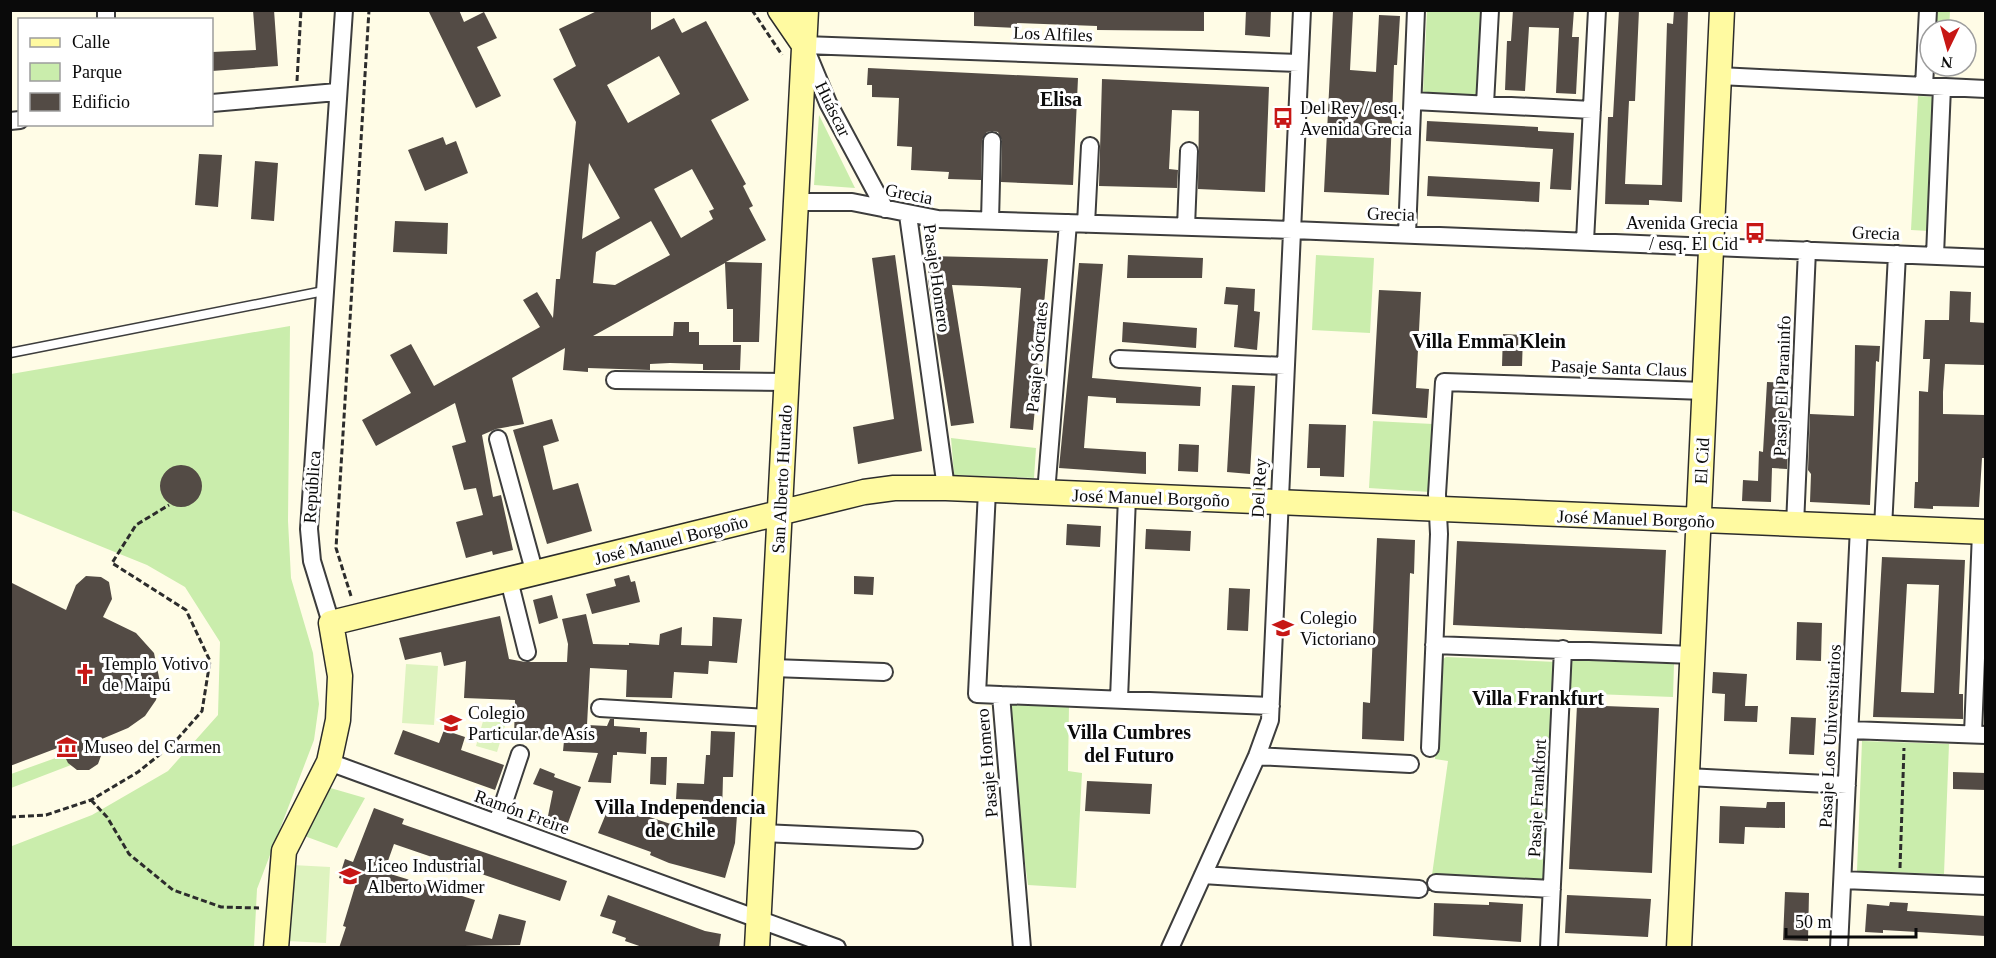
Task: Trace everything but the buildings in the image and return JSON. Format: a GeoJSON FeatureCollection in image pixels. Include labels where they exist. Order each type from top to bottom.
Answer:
{"type":"FeatureCollection","features":[{"type":"Feature","properties":{"kind":"street","name":"República"},"geometry":{"type":"LineString","coordinates":[[276,948],[285,850],[329,762],[338,720],[340,697],[338,658],[332,623],[317,581],[309,548],[344,10]]}},
{"type":"Feature","properties":{"kind":"street","name":"Huáscar"},"geometry":{"type":"LineString","coordinates":[[780,10],[804,45],[828,103],[885,209]]}},
{"type":"Feature","properties":{"kind":"street","name":"San Alberto Hurtado"},"geometry":{"type":"LineString","coordinates":[[757,948],[806,10]]}},
{"type":"Feature","properties":{"kind":"street","name":"Del Rey"},"geometry":{"type":"LineString","coordinates":[[1170,948],[1257,756],[1267,730],[1271,706],[1278,504],[1302,10]]}},
{"type":"Feature","properties":{"kind":"street"},"geometry":{"type":"LineString","coordinates":[[1407,234],[1416,10]]}},
{"type":"Feature","properties":{"kind":"street"},"geometry":{"type":"LineString","coordinates":[[1485,104],[1490,10]]}},
{"type":"Feature","properties":{"kind":"street"},"geometry":{"type":"LineString","coordinates":[[1585,241],[1597,10]]}},
{"type":"Feature","properties":{"kind":"street","name":"El Cid"},"geometry":{"type":"LineString","coordinates":[[1679,948],[1722,10]]}},
{"type":"Feature","properties":{"kind":"street"},"geometry":{"type":"LineString","coordinates":[[1924,86],[1928,10]]}},
{"type":"Feature","properties":{"kind":"street","name":"Los Alfiles"},"geometry":{"type":"LineString","coordinates":[[804,45],[1299,63]]}},
{"type":"Feature","properties":{"kind":"street"},"geometry":{"type":"LineString","coordinates":[[1719,76],[1986,89]]}},
{"type":"Feature","properties":{"kind":"street"},"geometry":{"type":"LineString","coordinates":[[1935,255],[1942,87]]}},
{"type":"Feature","properties":{"kind":"street"},"geometry":{"type":"LineString","coordinates":[[213,103],[337,92]]}},
{"type":"Feature","properties":{"kind":"street"},"geometry":{"type":"LineString","coordinates":[[1413,101],[1592,110]]}},
{"type":"Feature","properties":{"kind":"street"},"geometry":{"type":"LineString","coordinates":[[990,221],[992,141]]}},
{"type":"Feature","properties":{"kind":"street"},"geometry":{"type":"LineString","coordinates":[[1086,224],[1090,147]]}},
{"type":"Feature","properties":{"kind":"street"},"geometry":{"type":"LineString","coordinates":[[1186,227],[1189,151]]}},
{"type":"Feature","properties":{"kind":"street","name":"Grecia"},"geometry":{"type":"LineString","coordinates":[[796,202],[844,201],[938,219],[1407,234],[1986,258]]}},
{"type":"Feature","properties":{"kind":"street","name":"Pasaje Homero"},"geometry":{"type":"LineString","coordinates":[[909,215],[946,488]]}},
{"type":"Feature","properties":{"kind":"street","name":"Pasaje Sócrates"},"geometry":{"type":"LineString","coordinates":[[1046,493],[1068,223]]}},
{"type":"Feature","properties":{"kind":"street","name":"Pasaje El Paraninfo"},"geometry":{"type":"LineString","coordinates":[[1795,525],[1807,250]]}},
{"type":"Feature","properties":{"kind":"street"},"geometry":{"type":"LineString","coordinates":[[1883,528],[1897,254]]}},
{"type":"Feature","properties":{"kind":"street"},"geometry":{"type":"LineString","coordinates":[[1119,359],[1285,366]]}},
{"type":"Feature","properties":{"kind":"street"},"geometry":{"type":"LineString","coordinates":[[615,380],[787,382]]}},
{"type":"Feature","properties":{"kind":"street","name":"Pasaje Santa Claus"},"geometry":{"type":"LineString","coordinates":[[1438,510],[1442,387],[1446,381],[1705,391]]}},
{"type":"Feature","properties":{"kind":"street"},"geometry":{"type":"LineString","coordinates":[[498,439],[535,573]]}},
{"type":"Feature","properties":{"kind":"street","name":"José Manuel Borgoño"},"geometry":{"type":"LineString","coordinates":[[332,623],[879,490],[946,488],[1278,504],[1983,532]]}},
{"type":"Feature","properties":{"kind":"street","name":"Pasaje Homero"},"geometry":{"type":"LineString","coordinates":[[987,491],[977,694],[1001,695],[1022,948]]}},
{"type":"Feature","properties":{"kind":"street"},"geometry":{"type":"LineString","coordinates":[[1119,699],[1128,497]]}},
{"type":"Feature","properties":{"kind":"street"},"geometry":{"type":"LineString","coordinates":[[1430,748],[1438,510]]}},
{"type":"Feature","properties":{"kind":"street","name":"Pasaje Los Universitarios"},"geometry":{"type":"LineString","coordinates":[[1839,948],[1859,527]]}},
{"type":"Feature","properties":{"kind":"street"},"geometry":{"type":"LineString","coordinates":[[1850,730],[1979,734],[1983,532]]}},
{"type":"Feature","properties":{"kind":"street"},"geometry":{"type":"LineString","coordinates":[[509,580],[527,652]]}},
{"type":"Feature","properties":{"kind":"street"},"geometry":{"type":"LineString","coordinates":[[1434,645],[1693,655]]}},
{"type":"Feature","properties":{"kind":"street","name":"Pasaje Frankfort"},"geometry":{"type":"LineString","coordinates":[[1549,948],[1563,649]]}},
{"type":"Feature","properties":{"kind":"street"},"geometry":{"type":"LineString","coordinates":[[773,668],[884,672]]}},
{"type":"Feature","properties":{"kind":"street"},"geometry":{"type":"LineString","coordinates":[[1001,695],[1271,706]]}},
{"type":"Feature","properties":{"kind":"street"},"geometry":{"type":"LineString","coordinates":[[600,708],[770,718]]}},
{"type":"Feature","properties":{"kind":"street"},"geometry":{"type":"LineString","coordinates":[[497,824],[520,753]]}},
{"type":"Feature","properties":{"kind":"street"},"geometry":{"type":"LineString","coordinates":[[1257,756],[1410,764]]}},
{"type":"Feature","properties":{"kind":"street","name":"Ramón Freire"},"geometry":{"type":"LineString","coordinates":[[329,762],[837,948]]}},
{"type":"Feature","properties":{"kind":"street"},"geometry":{"type":"LineString","coordinates":[[1687,777],[1847,785]]}},
{"type":"Feature","properties":{"kind":"street"},"geometry":{"type":"LineString","coordinates":[[763,833],[914,840]]}},
{"type":"Feature","properties":{"kind":"street"},"geometry":{"type":"LineString","coordinates":[[1203,875],[1419,889]]}},
{"type":"Feature","properties":{"kind":"street"},"geometry":{"type":"LineString","coordinates":[[1843,880],[1986,886]]}},
{"type":"Feature","properties":{"kind":"street"},"geometry":{"type":"LineString","coordinates":[[1436,883],[1552,889]]}},
{"type":"Feature","properties":{"kind":"lane"},"geometry":{"type":"LineString","coordinates":[[10,353],[324,291]]}},
{"type":"Feature","properties":{"kind":"path"},"geometry":{"type":"LineString","coordinates":[[296,95],[301,10]]}},
{"type":"Feature","properties":{"kind":"path"},"geometry":{"type":"LineString","coordinates":[[357,617],[336,548],[369,10]]}},
{"type":"Feature","properties":{"kind":"path"},"geometry":{"type":"LineString","coordinates":[[752,10],[784,58]]}},
{"type":"Feature","properties":{"kind":"path"},"geometry":{"type":"LineString","coordinates":[[10,817],[46,815],[91,800],[138,772],[173,744],[202,711],[210,661],[186,609],[112,563],[136,525],[169,504]]}},
{"type":"Feature","properties":{"kind":"path"},"geometry":{"type":"LineString","coordinates":[[1899,882],[1904,732]]}},
{"type":"Feature","properties":{"kind":"path"},"geometry":{"type":"LineString","coordinates":[[91,800],[107,817],[129,854],[173,890],[221,908],[278,908]]}},
{"type":"Feature","properties":{"kind":"green space"},"geometry":{"type":"Polygon","coordinates":[[[1427,11],[1484,12],[1480,96],[1423,93],[1427,11]]]}},
{"type":"Feature","properties":{"kind":"green space"},"geometry":{"type":"Polygon","coordinates":[[[1933,11],[1950,11],[1950,18],[1933,18],[1933,11]]]}},
{"type":"Feature","properties":{"kind":"green space"},"geometry":{"type":"Polygon","coordinates":[[[1918,96],[1936,97],[1929,231],[1911,230],[1918,96]]]}},
{"type":"Feature","properties":{"kind":"green space"},"geometry":{"type":"Polygon","coordinates":[[[819,115],[855,188],[814,185],[819,115]]]}},
{"type":"Feature","properties":{"kind":"green space"},"geometry":{"type":"Polygon","coordinates":[[[1316,255],[1374,258],[1370,333],[1312,330],[1316,255]]]}},
{"type":"Feature","properties":{"kind":"green space"},"geometry":{"type":"Polygon","coordinates":[[[290,326],[288,521],[291,578],[313,653],[319,704],[314,740],[257,889],[254,947],[11,947],[12,846],[92,815],[168,771],[218,715],[220,642],[185,587],[147,565],[11,510],[11,374],[290,326]]]}},
{"type":"Feature","properties":{"kind":"green space"},"geometry":{"type":"Polygon","coordinates":[[[1373,421],[1433,424],[1430,492],[1369,488],[1373,421]]]}},
{"type":"Feature","properties":{"kind":"green space"},"geometry":{"type":"Polygon","coordinates":[[[951,438],[1036,448],[1034,478],[954,475],[951,438]]]}},
{"type":"Feature","properties":{"kind":"green space"},"geometry":{"type":"Polygon","coordinates":[[[1446,657],[1557,662],[1547,876],[1541,880],[1432,875],[1448,761],[1435,759],[1439,662],[1446,657]]]}},
{"type":"Feature","properties":{"kind":"green space"},"geometry":{"type":"Polygon","coordinates":[[[1569,660],[1674,664],[1673,697],[1568,693],[1569,660]]]}},
{"type":"Feature","properties":{"kind":"green space"},"geometry":{"type":"Polygon","coordinates":[[[406,664],[438,666],[434,725],[402,723],[406,664]]]}},
{"type":"Feature","properties":{"kind":"green space"},"geometry":{"type":"Polygon","coordinates":[[[1011,701],[1069,705],[1068,771],[1082,773],[1076,888],[1028,885],[1014,780],[1011,701]]]}},
{"type":"Feature","properties":{"kind":"green space"},"geometry":{"type":"Polygon","coordinates":[[[487,707],[509,713],[497,752],[476,746],[487,707]]]}},
{"type":"Feature","properties":{"kind":"green space"},"geometry":{"type":"Polygon","coordinates":[[[1862,741],[1949,744],[1944,874],[1857,871],[1862,741]]]}},
{"type":"Feature","properties":{"kind":"green space"},"geometry":{"type":"Polygon","coordinates":[[[64,755],[71,765],[11,788],[11,774],[64,755]]]}},
{"type":"Feature","properties":{"kind":"green space"},"geometry":{"type":"Polygon","coordinates":[[[327,787],[365,798],[337,848],[299,834],[327,787]]]}},
{"type":"Feature","properties":{"kind":"green space"},"geometry":{"type":"Polygon","coordinates":[[[292,865],[330,867],[326,943],[288,941],[292,865]]]}},
{"type":"Feature","properties":{"kind":"place","name":"Del Rey / esq. Avenida Grecia"},"geometry":{"type":"Point","coordinates":[1283,118]}},
{"type":"Feature","properties":{"kind":"place","name":"Avenida Grecia / esq. El Cid"},"geometry":{"type":"Point","coordinates":[1755,233]}},
{"type":"Feature","properties":{"kind":"place","name":"Colegio Victoriano"},"geometry":{"type":"Point","coordinates":[1283,628]}},
{"type":"Feature","properties":{"kind":"place","name":"Templo Votivo de Maipú"},"geometry":{"type":"Point","coordinates":[85,674]}},
{"type":"Feature","properties":{"kind":"place","name":"Colegio Particular de Asís"},"geometry":{"type":"Point","coordinates":[451,723]}},
{"type":"Feature","properties":{"kind":"place","name":"Museo del Carmen"},"geometry":{"type":"Point","coordinates":[67,747]}},
{"type":"Feature","properties":{"kind":"place","name":"Liceo Industrial Alberto Widmer"},"geometry":{"type":"Point","coordinates":[350,876]}},
{"type":"Feature","properties":{"kind":"district","name":"Elisa"},"geometry":{"type":"Point","coordinates":[1061,99]}},
{"type":"Feature","properties":{"kind":"district","name":"Villa Emma Klein"},"geometry":{"type":"Point","coordinates":[1489,341]}},
{"type":"Feature","properties":{"kind":"district","name":"Villa Frankfurt"},"geometry":{"type":"Point","coordinates":[1538,698]}},
{"type":"Feature","properties":{"kind":"district","name":"Villa Cumbres del Futuro"},"geometry":{"type":"Point","coordinates":[1129,744]}},
{"type":"Feature","properties":{"kind":"district","name":"Villa Independencia de Chile"},"geometry":{"type":"Point","coordinates":[680,818]}}]}
